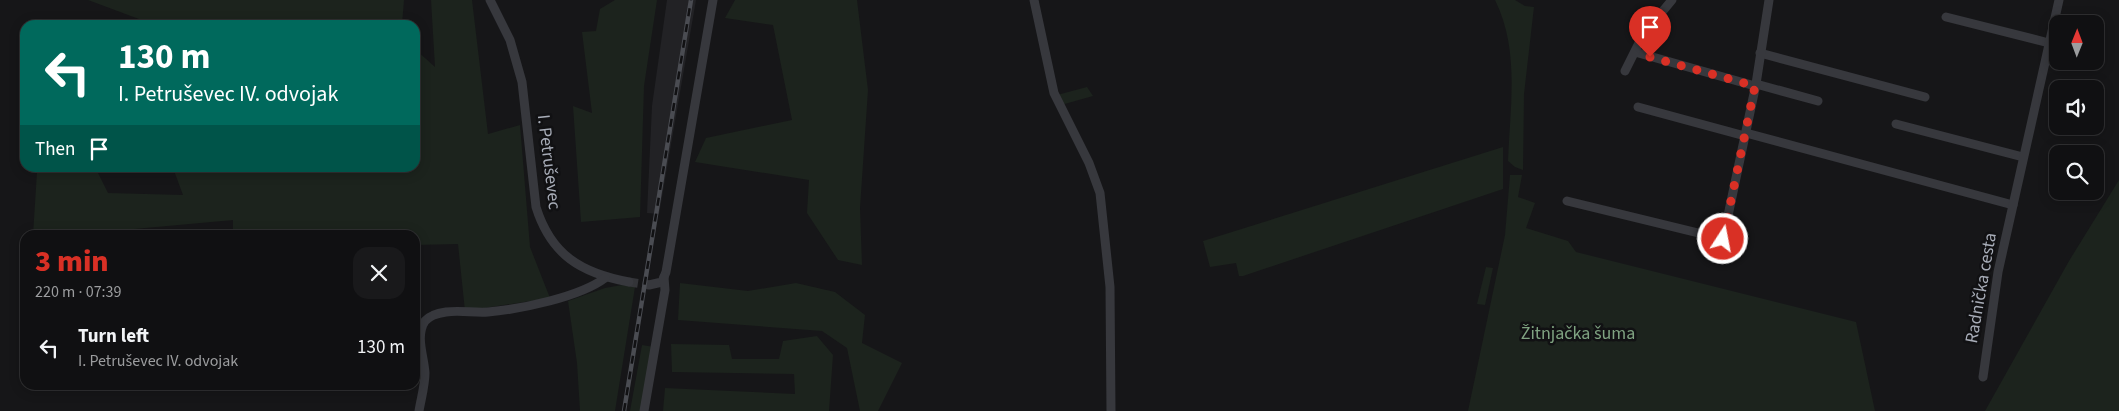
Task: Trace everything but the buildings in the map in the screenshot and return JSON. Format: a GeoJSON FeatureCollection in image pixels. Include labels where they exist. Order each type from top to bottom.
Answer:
{"type":"FeatureCollection","features":[{"type":"Feature","properties":{"kind":"street","name":"I. Petruševec"},"geometry":{"type":"LineString","coordinates":[[490,0],[510,40],[522,82],[536,207],[540,221],[553,243],[564,256],[580,267],[605,278],[629,282]]}},
{"type":"Feature","properties":{"kind":"street"},"geometry":{"type":"LineString","coordinates":[[644,411],[665,290],[664,278],[713,0]]}},
{"type":"Feature","properties":{"kind":"street"},"geometry":{"type":"LineString","coordinates":[[1034,0],[1054,93],[1089,163],[1100,193],[1110,287],[1111,411]]}},
{"type":"Feature","properties":{"kind":"street"},"geometry":{"type":"LineString","coordinates":[[1625,71],[1644,35],[1672,0]]}},
{"type":"Feature","properties":{"kind":"street"},"geometry":{"type":"LineString","coordinates":[[1567,201],[1723,239],[1756,85],[1769,0]]}},
{"type":"Feature","properties":{"kind":"street","name":"Radnička cesta"},"geometry":{"type":"LineString","coordinates":[[2056,15],[2059,0]]}},
{"type":"Feature","properties":{"kind":"street"},"geometry":{"type":"LineString","coordinates":[[1946,17],[2049,43]]}},
{"type":"Feature","properties":{"kind":"street","name":"Radnička cesta"},"geometry":{"type":"LineString","coordinates":[[1983,377],[1998,272],[2049,43]]}},
{"type":"Feature","properties":{"kind":"street"},"geometry":{"type":"LineString","coordinates":[[1635,52],[1818,102]]}},
{"type":"Feature","properties":{"kind":"street"},"geometry":{"type":"LineString","coordinates":[[1760,53],[1925,97]]}},
{"type":"Feature","properties":{"kind":"street"},"geometry":{"type":"LineString","coordinates":[[1638,107],[2013,205]]}},
{"type":"Feature","properties":{"kind":"street"},"geometry":{"type":"LineString","coordinates":[[1896,124],[2023,157]]}},
{"type":"Feature","properties":{"kind":"street"},"geometry":{"type":"LineString","coordinates":[[419,411],[425,375],[420,339],[426,320],[431,316],[446,312],[489,312],[528,305],[575,294],[593,287],[605,278]]}},
{"type":"Feature","properties":{"kind":"street"},"geometry":{"type":"LineString","coordinates":[[649,285],[658,284],[664,278]]}},
{"type":"Feature","properties":{"kind":"shaded area"},"geometry":{"type":"Polygon","coordinates":[[[667,0],[696,0],[659,214],[647,213],[652,106],[667,0]]]}},
{"type":"Feature","properties":{"kind":"green space"},"geometry":{"type":"Polygon","coordinates":[[[88,0],[404,0],[402,20],[142,20],[88,0]]]}},
{"type":"Feature","properties":{"kind":"green space"},"geometry":{"type":"Polygon","coordinates":[[[431,0],[472,0],[488,134],[520,125],[530,247],[550,298],[465,311],[458,244],[420,245],[420,230],[233,230],[233,220],[123,230],[33,230],[37,172],[98,172],[108,193],[183,195],[174,172],[420,172],[420,54],[435,67],[431,0]]]}},
{"type":"Feature","properties":{"kind":"green space"},"geometry":{"type":"Polygon","coordinates":[[[615,0],[657,0],[644,86],[640,217],[581,222],[573,106],[592,113],[582,32],[596,31],[600,9],[615,0]]]}},
{"type":"Feature","properties":{"kind":"green space"},"geometry":{"type":"Polygon","coordinates":[[[735,0],[857,0],[868,90],[860,208],[862,265],[838,260],[807,213],[809,180],[695,162],[706,138],[792,120],[773,25],[725,18],[735,0]]]}},
{"type":"Feature","properties":{"kind":"green space"},"geometry":{"type":"Polygon","coordinates":[[[1495,0],[1515,0],[1525,6],[1534,7],[1524,94],[1523,170],[1515,167],[1508,161],[1512,79],[1511,59],[1503,19],[1495,0]]]}},
{"type":"Feature","properties":{"kind":"green space"},"geometry":{"type":"Polygon","coordinates":[[[1087,87],[1093,96],[1061,105],[1057,95],[1087,87]]]}},
{"type":"Feature","properties":{"kind":"green space"},"geometry":{"type":"Polygon","coordinates":[[[1503,147],[1503,189],[1243,276],[1239,276],[1236,263],[1210,267],[1203,241],[1503,147]]]}},
{"type":"Feature","properties":{"kind":"green space","name":"Žitnjačka šuma"},"geometry":{"type":"Polygon","coordinates":[[[1510,175],[1522,175],[1518,197],[1535,203],[1526,228],[1568,241],[1576,252],[1856,322],[1875,411],[1468,411],[1505,235],[1510,175]]]}},
{"type":"Feature","properties":{"kind":"green space"},"geometry":{"type":"Polygon","coordinates":[[[2119,180],[2119,411],[1985,411],[2069,261],[2119,180]]]}},
{"type":"Feature","properties":{"kind":"green space"},"geometry":{"type":"Polygon","coordinates":[[[1486,267],[1493,268],[1485,305],[1477,304],[1486,267]]]}},
{"type":"Feature","properties":{"kind":"green space"},"geometry":{"type":"Polygon","coordinates":[[[680,283],[748,291],[796,283],[835,292],[865,315],[862,343],[902,363],[878,411],[860,411],[847,348],[822,331],[678,320],[680,283]]]}},
{"type":"Feature","properties":{"kind":"green space"},"geometry":{"type":"Polygon","coordinates":[[[622,285],[635,287],[615,411],[580,411],[577,363],[568,301],[605,288],[622,285]]]}},
{"type":"Feature","properties":{"kind":"green space"},"geometry":{"type":"Polygon","coordinates":[[[817,336],[833,355],[829,411],[663,411],[665,388],[795,394],[794,374],[672,372],[671,344],[729,345],[732,359],[779,359],[783,341],[817,336]]]}},
{"type":"Feature","properties":{"kind":"green space"},"geometry":{"type":"Polygon","coordinates":[[[642,345],[654,347],[642,411],[630,411],[642,345]]]}},
{"type":"Feature","properties":{"kind":"tunnel"},"geometry":{"type":"LineString","coordinates":[[629,282],[649,285]]}},
{"type":"Feature","properties":{"kind":"railway"},"geometry":{"type":"LineString","coordinates":[[624,411],[691,0]]}},
{"type":"Feature","properties":{"kind":"route"},"geometry":{"type":"LineString","coordinates":[[1650,57],[1755,86],[1723,239]]}}]}
